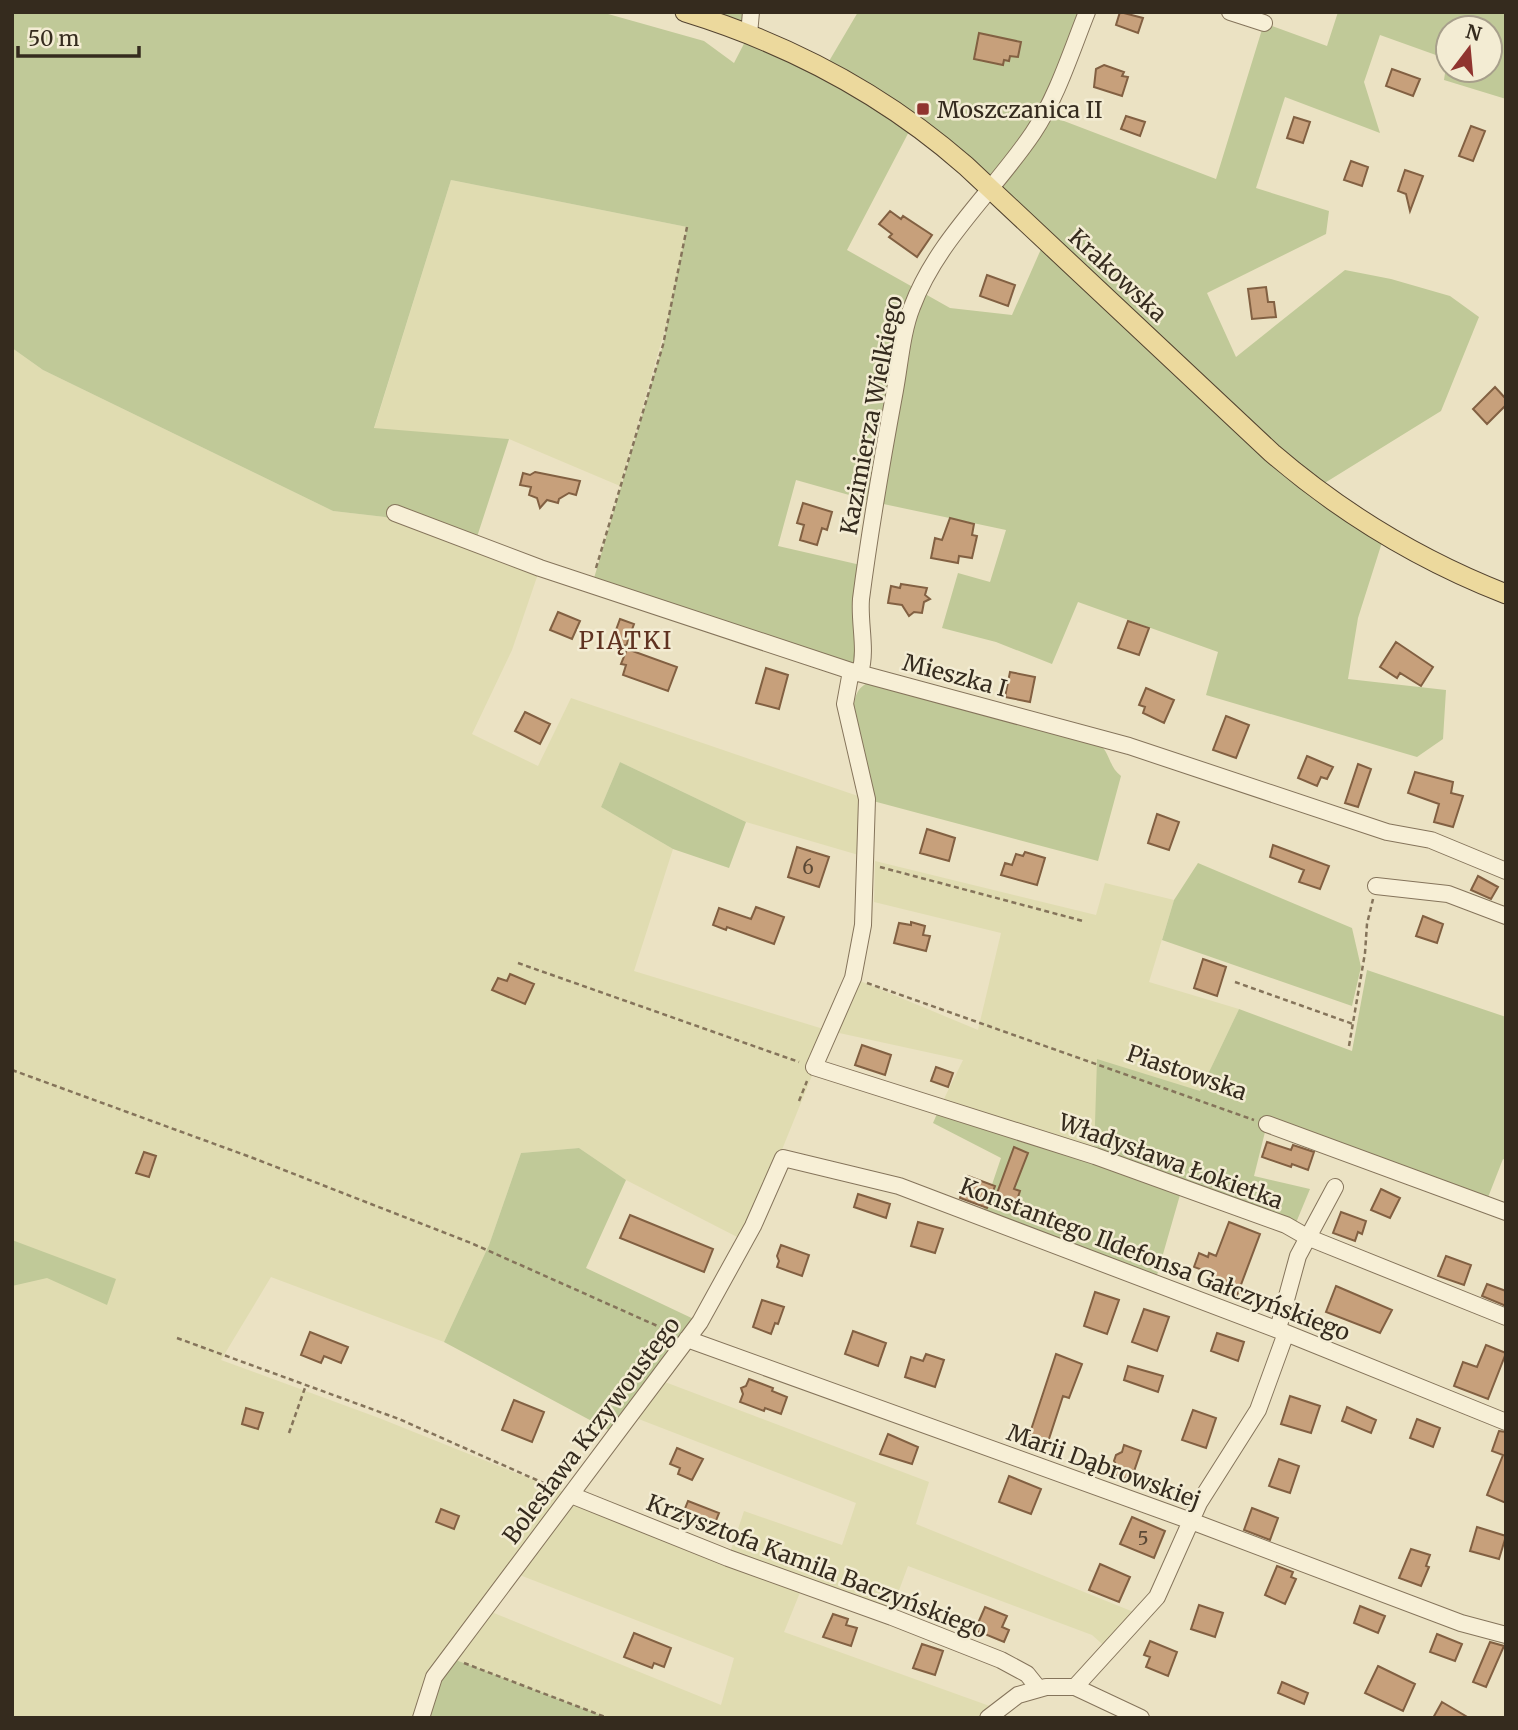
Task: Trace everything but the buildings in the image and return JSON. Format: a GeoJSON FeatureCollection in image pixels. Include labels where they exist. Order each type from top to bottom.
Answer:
{"type":"FeatureCollection","features":[{"type":"Feature","properties":{"kind":"main road","name":"Krakowska"},"geometry":{"type":"LineString","coordinates":[[685,12],[749,34],[825,68],[888,106],[941,144],[1272,453],[1308,483],[1357,519],[1425,559],[1506,594]]}},
{"type":"Feature","properties":{"kind":"street"},"geometry":{"type":"LineString","coordinates":[[749,34],[751,12]]}},
{"type":"Feature","properties":{"kind":"street","name":"Kazimierza Wielkiego"},"geometry":{"type":"LineString","coordinates":[[855,672],[863,661],[861,604],[875,493],[911,310],[926,274],[968,215],[1035,130],[1087,12]]}},
{"type":"Feature","properties":{"kind":"street"},"geometry":{"type":"LineString","coordinates":[[1230,12],[1264,23]]}},
{"type":"Feature","properties":{"kind":"street","name":"Mieszka I"},"geometry":{"type":"LineString","coordinates":[[395,513],[540,568],[855,672],[1129,746],[1387,832],[1432,840],[1506,871]]}},
{"type":"Feature","properties":{"kind":"street"},"geometry":{"type":"LineString","coordinates":[[814,1067],[853,978],[863,925],[867,799],[845,704],[855,672]]}},
{"type":"Feature","properties":{"kind":"street"},"geometry":{"type":"LineString","coordinates":[[1376,886],[1448,894],[1506,916]]}},
{"type":"Feature","properties":{"kind":"street","name":"Władysława Łokietka"},"geometry":{"type":"LineString","coordinates":[[814,1067],[1095,1156],[1286,1225],[1307,1237],[1506,1317]]}},
{"type":"Feature","properties":{"kind":"street","name":"Piastowska"},"geometry":{"type":"LineString","coordinates":[[1267,1124],[1506,1212]]}},
{"type":"Feature","properties":{"kind":"street","name":"Bolesława Krzywoustego"},"geometry":{"type":"LineString","coordinates":[[421,1718],[434,1677],[448,1657],[700,1322],[753,1226],[783,1158]]}},
{"type":"Feature","properties":{"kind":"street","name":"Konstantego Ildefonsa Gałczyńskiego"},"geometry":{"type":"LineString","coordinates":[[783,1158],[899,1186],[1282,1331],[1506,1422]]}},
{"type":"Feature","properties":{"kind":"street"},"geometry":{"type":"LineString","coordinates":[[1075,1686],[1157,1597],[1199,1503],[1258,1410],[1282,1331],[1298,1256],[1335,1187]]}},
{"type":"Feature","properties":{"kind":"street","name":"Marii Dąbrowskiej"},"geometry":{"type":"LineString","coordinates":[[687,1339],[1191,1521],[1461,1623],[1506,1635]]}},
{"type":"Feature","properties":{"kind":"street","name":"Krzysztofa Kamila Baczyńskiego"},"geometry":{"type":"LineString","coordinates":[[571,1495],[728,1558],[892,1617],[1001,1660],[1027,1674],[1039,1689]]}},
{"type":"Feature","properties":{"kind":"street"},"geometry":{"type":"LineString","coordinates":[[988,1718],[1018,1695],[1039,1689],[1075,1686],[1142,1718]]}},
{"type":"Feature","properties":{"kind":"path"},"geometry":{"type":"LineString","coordinates":[[592,585],[663,345],[687,227]]}},
{"type":"Feature","properties":{"kind":"path"},"geometry":{"type":"LineString","coordinates":[[867,863],[1083,921]]}},
{"type":"Feature","properties":{"kind":"path"},"geometry":{"type":"LineString","coordinates":[[1349,1046],[1365,953],[1367,924],[1376,886]]}},
{"type":"Feature","properties":{"kind":"path"},"geometry":{"type":"LineString","coordinates":[[518,964],[814,1067],[799,1101]]}},
{"type":"Feature","properties":{"kind":"path","name":"Piastowska"},"geometry":{"type":"LineString","coordinates":[[853,978],[1267,1124]]}},
{"type":"Feature","properties":{"kind":"path"},"geometry":{"type":"LineString","coordinates":[[1235,982],[1353,1024]]}},
{"type":"Feature","properties":{"kind":"path"},"geometry":{"type":"LineString","coordinates":[[12,1070],[253,1158],[471,1243],[687,1339]]}},
{"type":"Feature","properties":{"kind":"path"},"geometry":{"type":"LineString","coordinates":[[177,1338],[399,1419],[571,1495]]}},
{"type":"Feature","properties":{"kind":"path"},"geometry":{"type":"LineString","coordinates":[[289,1433],[306,1385]]}},
{"type":"Feature","properties":{"kind":"path"},"geometry":{"type":"LineString","coordinates":[[448,1657],[608,1718]]}},
{"type":"Feature","properties":{"kind":"shaded area"},"geometry":{"type":"Polygon","coordinates":[[[451,180],[687,227],[669,315],[620,486],[509,439],[374,429],[451,180]]]}},
{"type":"Feature","properties":{"kind":"shaded area"},"geometry":{"type":"Polygon","coordinates":[[[12,348],[43,370],[333,511],[385,517],[474,543],[540,568],[512,650],[472,734],[538,766],[571,698],[858,796],[862,856],[746,822],[620,762],[601,807],[673,849],[634,971],[830,1031],[745,1241],[626,1180],[579,1148],[521,1153],[489,1245],[444,1342],[271,1277],[221,1360],[379,1418],[571,1495],[484,1609],[721,1705],[734,1658],[517,1574],[567,1509],[577,1505],[801,1590],[784,1632],[998,1709],[988,1718],[608,1718],[448,1657],[421,1718],[12,1718],[12,348]]]}},
{"type":"Feature","properties":{"kind":"shaded area"},"geometry":{"type":"Polygon","coordinates":[[[875,861],[1096,915],[1105,883],[1174,900],[1149,982],[1239,1009],[1200,1091],[1095,1156],[940,1107],[963,1060],[830,1031],[853,978],[978,1030],[1001,933],[874,902],[875,861]]]}},
{"type":"Feature","properties":{"kind":"shaded area"},"geometry":{"type":"Polygon","coordinates":[[[657,1379],[929,1482],[916,1524],[1141,1615],[1109,1650],[1092,1635],[908,1566],[891,1612],[730,1553],[744,1511],[842,1545],[856,1503],[636,1418],[657,1379]]]}},
{"type":"Feature","properties":{"kind":"green space"},"geometry":{"type":"Polygon","coordinates":[[[12,12],[601,12],[704,41],[734,63],[749,34],[825,68],[858,12],[1087,12],[1043,113],[1216,179],[1264,23],[1327,46],[1338,12],[1506,12],[1506,99],[1457,84],[1504,84],[1504,14],[1434,14],[1434,54],[1380,35],[1364,82],[1380,133],[1285,97],[1256,188],[1329,211],[1326,234],[1207,293],[1236,357],[1345,270],[1391,279],[1450,296],[1479,317],[1441,411],[1315,489],[1384,536],[1358,618],[1348,679],[1446,690],[1443,739],[1417,757],[1206,695],[1218,652],[1078,602],[1052,664],[996,642],[942,628],[958,573],[990,582],[1006,530],[874,502],[796,480],[778,546],[865,566],[863,661],[851,671],[592,585],[663,345],[687,227],[451,180],[374,428],[509,439],[475,543],[385,517],[333,511],[43,370],[12,348],[12,12]],[[913,124],[847,250],[950,308],[1012,315],[1045,240],[913,124]]]}},
{"type":"Feature","properties":{"kind":"green space"},"geometry":{"type":"Polygon","coordinates":[[[685,12],[751,12],[749,34],[685,12]]]}},
{"type":"Feature","properties":{"kind":"green space"},"geometry":{"type":"Polygon","coordinates":[[[873,682],[1100,745],[1121,776],[1098,861],[873,801],[855,734],[853,716],[855,699],[861,688],[873,682]]]}},
{"type":"Feature","properties":{"kind":"green space"},"geometry":{"type":"Polygon","coordinates":[[[620,762],[746,822],[729,868],[673,849],[601,807],[620,762]]]}},
{"type":"Feature","properties":{"kind":"green space"},"geometry":{"type":"Polygon","coordinates":[[[1198,863],[1352,928],[1361,967],[1352,1006],[1162,940],[1174,900],[1198,863]]]}},
{"type":"Feature","properties":{"kind":"green space"},"geometry":{"type":"Polygon","coordinates":[[[1367,970],[1506,1017],[1506,1160],[1503,1159],[1485,1205],[1267,1124],[1254,1176],[1310,1189],[1293,1230],[1182,1188],[1155,1282],[981,1217],[1001,1158],[933,1123],[940,1107],[1094,1156],[1097,1059],[1200,1091],[1239,1009],[1352,1051],[1367,970]]]}},
{"type":"Feature","properties":{"kind":"green space"},"geometry":{"type":"Polygon","coordinates":[[[579,1148],[626,1180],[586,1268],[700,1322],[616,1434],[444,1342],[489,1245],[521,1153],[579,1148]]]}},
{"type":"Feature","properties":{"kind":"green space"},"geometry":{"type":"Polygon","coordinates":[[[12,1240],[116,1279],[107,1305],[47,1278],[12,1286],[12,1240]]]}},
{"type":"Feature","properties":{"kind":"green space"},"geometry":{"type":"Polygon","coordinates":[[[448,1657],[608,1718],[421,1718],[448,1657]]]}},
{"type":"Feature","properties":{"kind":"place","name":"Moszczanica II"},"geometry":{"type":"Point","coordinates":[923,109]}},
{"type":"Feature","properties":{"kind":"district","name":"PIĄTKI"},"geometry":{"type":"Point","coordinates":[626,640]}}]}
